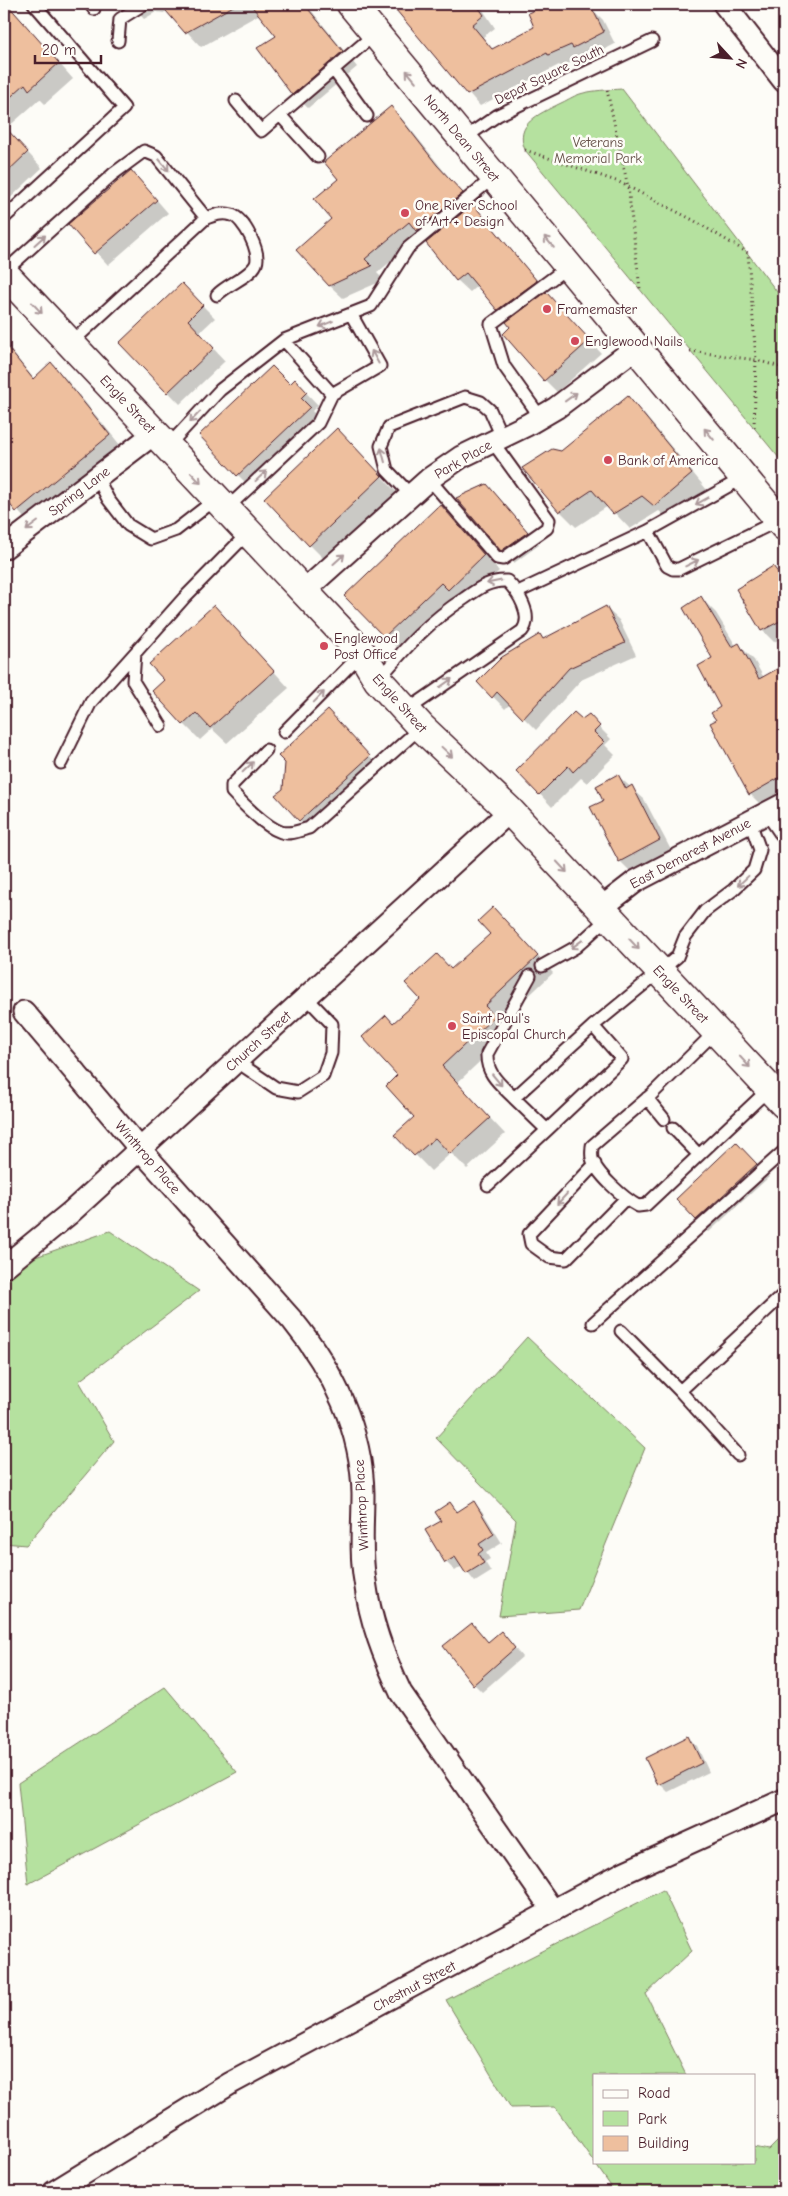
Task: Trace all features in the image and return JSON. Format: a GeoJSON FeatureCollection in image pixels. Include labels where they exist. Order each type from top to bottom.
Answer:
{"type":"FeatureCollection","features":[{"type":"Feature","properties":{"kind":"main road","name":"North Dean Street"},"geometry":{"type":"LineString","coordinates":[[351,4],[782,523]]}},
{"type":"Feature","properties":{"kind":"main road","name":"Engle Street"},"geometry":{"type":"LineString","coordinates":[[4,273],[362,653],[378,680],[413,719],[510,812],[777,1096]]}},
{"type":"Feature","properties":{"kind":"street"},"geometry":{"type":"LineString","coordinates":[[724,4],[784,81]]}},
{"type":"Feature","properties":{"kind":"street","name":"Park Place"},"geometry":{"type":"LineString","coordinates":[[303,592],[429,478],[461,457],[541,418],[571,398],[637,347]]}},
{"type":"Feature","properties":{"kind":"street","name":"Spring Lane"},"geometry":{"type":"LineString","coordinates":[[4,548],[97,477],[161,440]]}},
{"type":"Feature","properties":{"kind":"street"},"geometry":{"type":"LineString","coordinates":[[777,808],[784,830]]}},
{"type":"Feature","properties":{"kind":"street","name":"East Demarest Avenue"},"geometry":{"type":"LineString","coordinates":[[605,913],[636,881],[777,808]]}},
{"type":"Feature","properties":{"kind":"street","name":"Church Street"},"geometry":{"type":"LineString","coordinates":[[4,1268],[70,1213],[510,812]]}},
{"type":"Feature","properties":{"kind":"street","name":"Winthrop Place"},"geometry":{"type":"LineString","coordinates":[[24,1012],[140,1149],[309,1340],[332,1378],[348,1414],[358,1452],[363,1492],[364,1580],[371,1617],[383,1654],[401,1693],[553,1911]]}},
{"type":"Feature","properties":{"kind":"street","name":"Chestnut Street"},"geometry":{"type":"LineString","coordinates":[[54,2192],[231,2083],[625,1872],[784,1800]]}},
{"type":"Feature","properties":{"kind":"lane"},"geometry":{"type":"LineString","coordinates":[[4,218],[124,108],[34,4]]}},
{"type":"Feature","properties":{"kind":"lane"},"geometry":{"type":"LineString","coordinates":[[118,41],[120,19],[144,4]]}},
{"type":"Feature","properties":{"kind":"lane"},"geometry":{"type":"LineString","coordinates":[[236,101],[261,130],[376,33]]}},
{"type":"Feature","properties":{"kind":"lane","name":"Depot Square South"},"geometry":{"type":"LineString","coordinates":[[463,139],[498,115],[652,41]]}},
{"type":"Feature","properties":{"kind":"lane"},"geometry":{"type":"LineString","coordinates":[[333,69],[367,116]]}},
{"type":"Feature","properties":{"kind":"lane"},"geometry":{"type":"LineString","coordinates":[[280,115],[318,157]]}},
{"type":"Feature","properties":{"kind":"lane"},"geometry":{"type":"LineString","coordinates":[[4,273],[113,174],[144,151],[156,156],[206,218]]}},
{"type":"Feature","properties":{"kind":"lane"},"geometry":{"type":"LineString","coordinates":[[161,440],[220,390],[284,340],[371,306],[408,248],[494,176]]}},
{"type":"Feature","properties":{"kind":"lane"},"geometry":{"type":"LineString","coordinates":[[70,343],[206,218],[219,213],[233,215],[245,226],[256,250],[256,264],[248,274],[224,287],[217,295]]}},
{"type":"Feature","properties":{"kind":"lane"},"geometry":{"type":"LineString","coordinates":[[541,418],[504,366],[490,324],[569,266]]}},
{"type":"Feature","properties":{"kind":"lane"},"geometry":{"type":"LineString","coordinates":[[97,477],[108,499],[128,525],[151,539],[176,530],[221,504],[318,423],[332,394],[380,366],[351,314]]}},
{"type":"Feature","properties":{"kind":"lane"},"geometry":{"type":"LineString","coordinates":[[284,340],[332,394]]}},
{"type":"Feature","properties":{"kind":"lane"},"geometry":{"type":"LineString","coordinates":[[410,494],[387,470],[380,446],[389,427],[464,397],[481,402],[490,410],[497,439],[549,520],[547,528],[503,559],[497,558],[429,478]]}},
{"type":"Feature","properties":{"kind":"lane"},"geometry":{"type":"LineString","coordinates":[[518,592],[648,532],[744,477]]}},
{"type":"Feature","properties":{"kind":"lane"},"geometry":{"type":"LineString","coordinates":[[648,532],[668,566],[673,569],[680,569],[782,523]]}},
{"type":"Feature","properties":{"kind":"lane"},"geometry":{"type":"LineString","coordinates":[[61,763],[90,702],[184,598],[248,533]]}},
{"type":"Feature","properties":{"kind":"lane"},"geometry":{"type":"LineString","coordinates":[[266,750],[232,785],[232,792],[266,822],[282,832],[296,832],[309,828],[413,719],[522,631],[526,626],[527,620],[518,592],[507,581],[498,580],[487,584],[441,613],[415,637],[378,680]]}},
{"type":"Feature","properties":{"kind":"lane"},"geometry":{"type":"LineString","coordinates":[[135,653],[133,681],[161,726]]}},
{"type":"Feature","properties":{"kind":"lane"},"geometry":{"type":"LineString","coordinates":[[284,732],[362,653]]}},
{"type":"Feature","properties":{"kind":"lane"},"geometry":{"type":"LineString","coordinates":[[514,1098],[593,1026],[677,958],[685,937],[704,911],[733,890],[754,870],[760,850],[750,822]]}},
{"type":"Feature","properties":{"kind":"lane"},"geometry":{"type":"LineString","coordinates":[[542,966],[576,946],[605,913]]}},
{"type":"Feature","properties":{"kind":"lane"},"geometry":{"type":"LineString","coordinates":[[530,976],[487,1054],[486,1066],[514,1098],[547,1130]]}},
{"type":"Feature","properties":{"kind":"lane"},"geometry":{"type":"LineString","coordinates":[[236,1061],[276,1088],[298,1092],[322,1076],[331,1053],[332,1024],[306,997]]}},
{"type":"Feature","properties":{"kind":"lane"},"geometry":{"type":"LineString","coordinates":[[488,1185],[622,1059],[593,1026]]}},
{"type":"Feature","properties":{"kind":"lane"},"geometry":{"type":"LineString","coordinates":[[716,1031],[647,1098],[592,1146],[592,1158],[595,1164],[625,1198],[638,1206],[646,1205],[699,1155],[777,1096]]}},
{"type":"Feature","properties":{"kind":"lane"},"geometry":{"type":"LineString","coordinates":[[647,1098],[664,1119]]}},
{"type":"Feature","properties":{"kind":"lane"},"geometry":{"type":"LineString","coordinates":[[672,1128],[699,1155]]}},
{"type":"Feature","properties":{"kind":"lane"},"geometry":{"type":"LineString","coordinates":[[593,1323],[784,1151]]}},
{"type":"Feature","properties":{"kind":"lane"},"geometry":{"type":"LineString","coordinates":[[595,1164],[529,1234],[531,1244],[550,1257],[566,1259],[625,1198]]}},
{"type":"Feature","properties":{"kind":"lane"},"geometry":{"type":"LineString","coordinates":[[680,1392],[784,1294]]}},
{"type":"Feature","properties":{"kind":"lane"},"geometry":{"type":"LineString","coordinates":[[621,1331],[738,1455]]}},
{"type":"Feature","properties":{"kind":"path"},"geometry":{"type":"LineString","coordinates":[[607,90],[628,187],[640,289]]}},
{"type":"Feature","properties":{"kind":"path"},"geometry":{"type":"LineString","coordinates":[[526,150],[628,187],[694,220],[748,253],[756,360],[754,427]]}},
{"type":"Feature","properties":{"kind":"path"},"geometry":{"type":"LineString","coordinates":[[690,351],[756,360],[784,368]]}},
{"type":"Feature","properties":{"kind":"green space","name":"Veterans Memorial Park"},"geometry":{"type":"Polygon","coordinates":[[[622,89],[784,301],[784,464],[525,150],[522,141],[523,133],[530,121],[537,116],[580,94],[622,89]]]}},
{"type":"Feature","properties":{"kind":"green space"},"geometry":{"type":"Polygon","coordinates":[[[110,1231],[199,1291],[79,1381],[114,1441],[26,1545],[4,1543],[4,1268],[110,1231]]]}},
{"type":"Feature","properties":{"kind":"green space"},"geometry":{"type":"Polygon","coordinates":[[[527,1337],[645,1448],[579,1610],[499,1616],[516,1520],[436,1438],[527,1337]]]}},
{"type":"Feature","properties":{"kind":"green space"},"geometry":{"type":"Polygon","coordinates":[[[165,1687],[237,1772],[28,1884],[18,1783],[165,1687]]]}},
{"type":"Feature","properties":{"kind":"green space"},"geometry":{"type":"Polygon","coordinates":[[[663,1890],[692,1951],[646,1994],[686,2074],[593,2074],[593,2161],[555,2107],[511,2108],[446,2000],[663,1890]]]}},
{"type":"Feature","properties":{"kind":"green space"},"geometry":{"type":"Polygon","coordinates":[[[784,2135],[784,2192],[615,2192],[595,2164],[756,2164],[756,2147],[769,2150],[784,2135]]]}},
{"type":"Feature","properties":{"kind":"building"},"geometry":{"type":"Polygon","coordinates":[[[4,4],[7,4],[59,63],[29,90],[25,84],[4,103],[4,4]]]}},
{"type":"Feature","properties":{"kind":"building"},"geometry":{"type":"Polygon","coordinates":[[[160,4],[237,4],[185,33],[160,4]]]}},
{"type":"Feature","properties":{"kind":"building"},"geometry":{"type":"Polygon","coordinates":[[[250,4],[304,4],[343,51],[292,95],[257,48],[276,36],[250,4]]]}},
{"type":"Feature","properties":{"kind":"building"},"geometry":{"type":"Polygon","coordinates":[[[391,4],[476,4],[484,15],[472,25],[492,49],[534,27],[528,13],[547,4],[590,4],[604,32],[573,48],[571,45],[548,55],[547,53],[467,95],[391,4]]]}},
{"type":"Feature","properties":{"kind":"building"},"geometry":{"type":"Polygon","coordinates":[[[391,106],[437,165],[463,193],[416,231],[409,222],[365,259],[372,266],[329,286],[296,250],[331,219],[314,199],[338,179],[324,162],[391,106]]]}},
{"type":"Feature","properties":{"kind":"building"},"geometry":{"type":"Polygon","coordinates":[[[4,126],[28,152],[4,175],[4,126]]]}},
{"type":"Feature","properties":{"kind":"building"},"geometry":{"type":"Polygon","coordinates":[[[131,170],[157,200],[94,254],[68,224],[131,170]]]}},
{"type":"Feature","properties":{"kind":"building"},"geometry":{"type":"Polygon","coordinates":[[[473,204],[537,281],[497,310],[466,273],[456,281],[426,243],[473,204]]]}},
{"type":"Feature","properties":{"kind":"building"},"geometry":{"type":"Polygon","coordinates":[[[182,283],[203,305],[188,320],[214,348],[167,393],[119,343],[182,283]]]}},
{"type":"Feature","properties":{"kind":"building"},"geometry":{"type":"Polygon","coordinates":[[[546,292],[590,340],[544,381],[503,334],[510,327],[506,322],[546,292]]]}},
{"type":"Feature","properties":{"kind":"building"},"geometry":{"type":"Polygon","coordinates":[[[4,343],[33,379],[51,362],[110,435],[16,512],[4,497],[4,343]]]}},
{"type":"Feature","properties":{"kind":"building"},"geometry":{"type":"Polygon","coordinates":[[[272,366],[290,384],[295,379],[307,392],[301,398],[310,407],[237,476],[199,435],[272,366]]]}},
{"type":"Feature","properties":{"kind":"building","name":"Bank of America"},"geometry":{"type":"Polygon","coordinates":[[[628,396],[692,474],[654,506],[642,496],[613,514],[592,490],[559,512],[522,468],[552,449],[561,451],[628,396]]]}},
{"type":"Feature","properties":{"kind":"building"},"geometry":{"type":"Polygon","coordinates":[[[337,428],[382,476],[309,546],[264,498],[337,428]]]}},
{"type":"Feature","properties":{"kind":"building"},"geometry":{"type":"Polygon","coordinates":[[[487,484],[528,532],[501,551],[456,498],[487,484]]]}},
{"type":"Feature","properties":{"kind":"building"},"geometry":{"type":"Polygon","coordinates":[[[441,505],[484,555],[448,590],[441,583],[384,637],[344,596],[441,505]]]}},
{"type":"Feature","properties":{"kind":"building"},"geometry":{"type":"Polygon","coordinates":[[[773,566],[784,580],[784,619],[761,631],[736,589],[773,566]]]}},
{"type":"Feature","properties":{"kind":"building"},"geometry":{"type":"Polygon","coordinates":[[[701,596],[732,647],[739,643],[759,679],[784,665],[784,775],[749,795],[710,723],[716,720],[711,713],[720,707],[698,666],[712,658],[683,608],[701,596]]]}},
{"type":"Feature","properties":{"kind":"building"},"geometry":{"type":"Polygon","coordinates":[[[214,605],[274,671],[210,728],[196,713],[183,725],[152,691],[164,680],[149,664],[214,605]]]}},
{"type":"Feature","properties":{"kind":"building"},"geometry":{"type":"Polygon","coordinates":[[[606,606],[625,643],[569,668],[523,719],[497,692],[492,698],[477,682],[502,657],[540,634],[543,639],[606,606]]]}},
{"type":"Feature","properties":{"kind":"building"},"geometry":{"type":"Polygon","coordinates":[[[328,710],[370,756],[299,821],[275,795],[283,789],[285,763],[278,756],[328,710]]]}},
{"type":"Feature","properties":{"kind":"building"},"geometry":{"type":"Polygon","coordinates":[[[574,712],[582,719],[589,714],[600,726],[594,732],[604,742],[573,772],[568,766],[539,795],[516,771],[574,712]]]}},
{"type":"Feature","properties":{"kind":"building"},"geometry":{"type":"Polygon","coordinates":[[[618,774],[626,789],[632,785],[660,840],[619,862],[590,807],[603,801],[596,786],[618,774]]]}},
{"type":"Feature","properties":{"kind":"building","name":"Saint Paul's Episcopal Church"},"geometry":{"type":"Polygon","coordinates":[[[493,907],[538,956],[485,1006],[495,1016],[442,1066],[490,1118],[450,1154],[435,1138],[414,1156],[394,1135],[414,1117],[386,1086],[397,1075],[362,1037],[386,1015],[393,1023],[420,999],[405,983],[437,954],[451,969],[490,934],[478,921],[493,907]]]}},
{"type":"Feature","properties":{"kind":"building"},"geometry":{"type":"Polygon","coordinates":[[[736,1142],[757,1164],[696,1220],[676,1199],[736,1142]]]}},
{"type":"Feature","properties":{"kind":"building"},"geometry":{"type":"Polygon","coordinates":[[[474,1501],[494,1534],[479,1544],[483,1550],[478,1554],[484,1563],[466,1574],[455,1557],[445,1563],[425,1530],[441,1521],[435,1512],[450,1502],[457,1512],[474,1501]]]}},
{"type":"Feature","properties":{"kind":"building"},"geometry":{"type":"Polygon","coordinates":[[[472,1623],[488,1642],[501,1631],[515,1648],[473,1685],[443,1646],[472,1623]]]}},
{"type":"Feature","properties":{"kind":"building"},"geometry":{"type":"Polygon","coordinates":[[[689,1736],[702,1763],[658,1785],[645,1758],[689,1736]]]}},
{"type":"Feature","properties":{"kind":"place","name":"One River School of Art + Design"},"geometry":{"type":"Point","coordinates":[405,213]}},
{"type":"Feature","properties":{"kind":"place","name":"Framemaster"},"geometry":{"type":"Point","coordinates":[547,309]}},
{"type":"Feature","properties":{"kind":"place","name":"Englewood Nails"},"geometry":{"type":"Point","coordinates":[575,341]}},
{"type":"Feature","properties":{"kind":"place","name":"Bank of America"},"geometry":{"type":"Point","coordinates":[608,460]}},
{"type":"Feature","properties":{"kind":"place","name":"Englewood Post Office"},"geometry":{"type":"Point","coordinates":[324,646]}},
{"type":"Feature","properties":{"kind":"place","name":"Saint Paul's Episcopal Church"},"geometry":{"type":"Point","coordinates":[452,1026]}}]}
